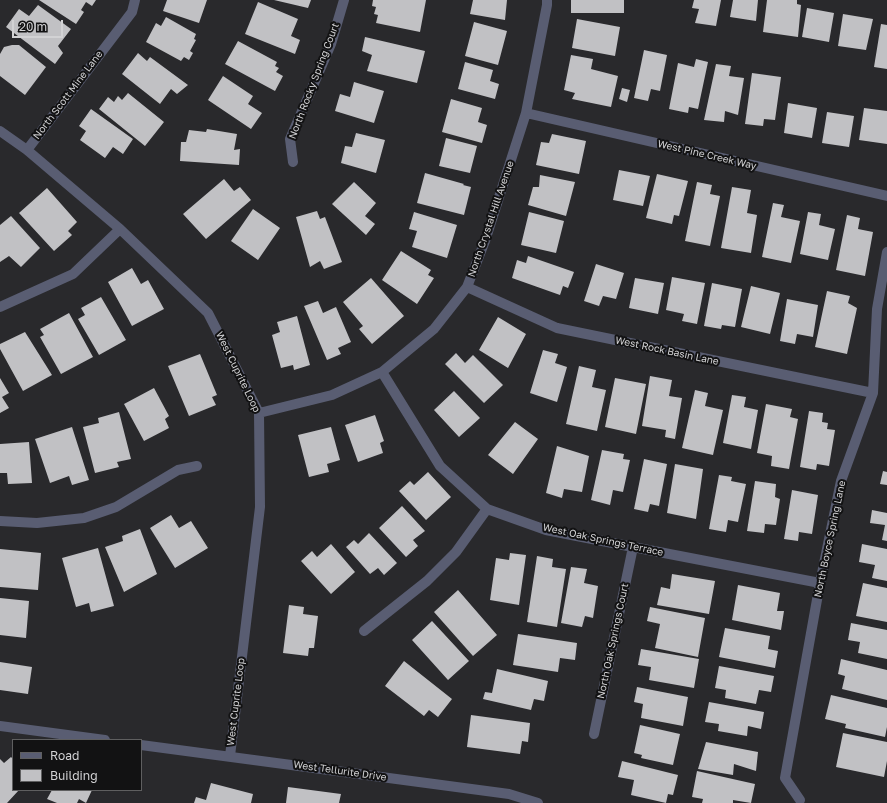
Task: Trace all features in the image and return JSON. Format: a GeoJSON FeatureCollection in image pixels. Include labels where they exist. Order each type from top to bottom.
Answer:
{"type":"FeatureCollection","features":[{"type":"Feature","properties":{"kind":"street","name":"North Scott Mine Lane"},"geometry":{"type":"LineString","coordinates":[[27,150],[132,12],[135,0]]}},
{"type":"Feature","properties":{"kind":"street","name":"North Rocky Spring Court"},"geometry":{"type":"LineString","coordinates":[[293,162],[290,139],[330,44],[344,0]]}},
{"type":"Feature","properties":{"kind":"street","name":"North Crystal Hill Avenue"},"geometry":{"type":"LineString","coordinates":[[259,413],[332,395],[382,372],[434,329],[467,287],[485,242],[526,112],[547,0]]}},
{"type":"Feature","properties":{"kind":"street","name":"West Pine Creek Way"},"geometry":{"type":"LineString","coordinates":[[526,112],[887,196]]}},
{"type":"Feature","properties":{"kind":"street","name":"West Cuprite Loop"},"geometry":{"type":"LineString","coordinates":[[0,131],[27,150],[120,229],[208,313],[259,413],[260,507],[230,756]]}},
{"type":"Feature","properties":{"kind":"street"},"geometry":{"type":"LineString","coordinates":[[0,307],[73,274],[120,229]]}},
{"type":"Feature","properties":{"kind":"street","name":"North Boyce Spring Lane"},"geometry":{"type":"LineString","coordinates":[[800,800],[785,778],[820,583],[841,482],[873,393],[877,309],[887,252]]}},
{"type":"Feature","properties":{"kind":"street","name":"West Rock Basin Lane"},"geometry":{"type":"LineString","coordinates":[[467,287],[557,328],[873,393]]}},
{"type":"Feature","properties":{"kind":"street","name":"West Oak Springs Terrace"},"geometry":{"type":"LineString","coordinates":[[382,372],[440,466],[486,509],[546,530],[820,583]]}},
{"type":"Feature","properties":{"kind":"street"},"geometry":{"type":"LineString","coordinates":[[0,521],[37,523],[84,518],[116,507],[178,470],[197,466]]}},
{"type":"Feature","properties":{"kind":"street"},"geometry":{"type":"LineString","coordinates":[[364,631],[427,581],[456,552],[486,509]]}},
{"type":"Feature","properties":{"kind":"street","name":"North Oak Springs Court"},"geometry":{"type":"LineString","coordinates":[[594,734],[633,548]]}},
{"type":"Feature","properties":{"kind":"street"},"geometry":{"type":"LineString","coordinates":[[0,726],[98,739]]}},
{"type":"Feature","properties":{"kind":"street","name":"West Tellurite Drive"},"geometry":{"type":"LineString","coordinates":[[142,745],[509,794],[538,803]]}},
{"type":"Feature","properties":{"kind":"building"},"geometry":{"type":"Polygon","coordinates":[[[39,0],[96,0],[92,6],[86,2],[81,10],[84,12],[76,24],[39,0]]]}},
{"type":"Feature","properties":{"kind":"building"},"geometry":{"type":"Polygon","coordinates":[[[167,0],[207,0],[199,23],[163,11],[167,0]]]}},
{"type":"Feature","properties":{"kind":"building"},"geometry":{"type":"Polygon","coordinates":[[[274,0],[311,0],[308,8],[274,0]]]}},
{"type":"Feature","properties":{"kind":"building"},"geometry":{"type":"Polygon","coordinates":[[[373,0],[426,0],[420,32],[376,23],[378,15],[374,14],[376,7],[372,6],[373,0]]]}},
{"type":"Feature","properties":{"kind":"building"},"geometry":{"type":"Polygon","coordinates":[[[473,0],[507,0],[505,20],[470,14],[473,0]]]}},
{"type":"Feature","properties":{"kind":"building"},"geometry":{"type":"Polygon","coordinates":[[[571,0],[624,0],[624,13],[571,13],[571,0]]]}},
{"type":"Feature","properties":{"kind":"building"},"geometry":{"type":"Polygon","coordinates":[[[694,0],[721,0],[716,26],[695,23],[699,9],[692,8],[694,0]]]}},
{"type":"Feature","properties":{"kind":"building"},"geometry":{"type":"Polygon","coordinates":[[[733,0],[758,0],[756,21],[730,17],[733,0]]]}},
{"type":"Feature","properties":{"kind":"building"},"geometry":{"type":"Polygon","coordinates":[[[767,0],[797,0],[797,4],[801,5],[798,37],[763,32],[767,0]]]}},
{"type":"Feature","properties":{"kind":"building"},"geometry":{"type":"Polygon","coordinates":[[[258,2],[298,19],[291,36],[300,40],[295,54],[245,34],[258,2]]]}},
{"type":"Feature","properties":{"kind":"building"},"geometry":{"type":"Polygon","coordinates":[[[38,5],[71,29],[58,46],[63,53],[55,64],[6,27],[19,9],[29,16],[38,5]]]}},
{"type":"Feature","properties":{"kind":"building"},"geometry":{"type":"Polygon","coordinates":[[[807,8],[834,13],[829,42],[802,37],[807,8]]]}},
{"type":"Feature","properties":{"kind":"building"},"geometry":{"type":"Polygon","coordinates":[[[843,14],[873,19],[866,50],[838,46],[843,14]]]}},
{"type":"Feature","properties":{"kind":"building"},"geometry":{"type":"Polygon","coordinates":[[[166,17],[196,34],[194,39],[196,40],[190,51],[193,53],[189,60],[184,57],[181,61],[146,42],[156,23],[161,26],[166,17]]]}},
{"type":"Feature","properties":{"kind":"building"},"geometry":{"type":"Polygon","coordinates":[[[577,19],[620,27],[615,56],[572,48],[577,19]]]}},
{"type":"Feature","properties":{"kind":"building"},"geometry":{"type":"Polygon","coordinates":[[[474,22],[507,31],[498,65],[465,56],[474,22]]]}},
{"type":"Feature","properties":{"kind":"building"},"geometry":{"type":"Polygon","coordinates":[[[881,24],[887,25],[887,69],[874,67],[881,24]]]}},
{"type":"Feature","properties":{"kind":"building"},"geometry":{"type":"Polygon","coordinates":[[[365,37],[425,51],[417,83],[367,71],[372,55],[362,51],[365,37]]]}},
{"type":"Feature","properties":{"kind":"building"},"geometry":{"type":"Polygon","coordinates":[[[238,41],[277,62],[275,66],[279,68],[276,72],[283,76],[275,91],[225,64],[238,41]]]}},
{"type":"Feature","properties":{"kind":"building"},"geometry":{"type":"Polygon","coordinates":[[[19,45],[46,67],[25,95],[0,76],[0,54],[4,47],[19,45]]]}},
{"type":"Feature","properties":{"kind":"building"},"geometry":{"type":"Polygon","coordinates":[[[644,50],[667,55],[660,91],[651,89],[648,101],[634,98],[644,50]]]}},
{"type":"Feature","properties":{"kind":"building"},"geometry":{"type":"Polygon","coordinates":[[[138,53],[147,61],[150,57],[188,85],[177,94],[171,89],[160,104],[122,74],[138,53]]]}},
{"type":"Feature","properties":{"kind":"building"},"geometry":{"type":"Polygon","coordinates":[[[571,55],[593,59],[591,69],[618,76],[611,107],[572,99],[575,93],[564,90],[571,55]]]}},
{"type":"Feature","properties":{"kind":"building"},"geometry":{"type":"Polygon","coordinates":[[[696,59],[708,62],[698,109],[689,107],[688,113],[669,109],[678,63],[694,67],[696,59]]]}},
{"type":"Feature","properties":{"kind":"building"},"geometry":{"type":"Polygon","coordinates":[[[465,62],[493,70],[490,81],[499,84],[495,99],[458,89],[465,62]]]}},
{"type":"Feature","properties":{"kind":"building"},"geometry":{"type":"Polygon","coordinates":[[[716,64],[731,66],[729,76],[744,78],[738,115],[725,111],[724,122],[704,120],[716,64]]]}},
{"type":"Feature","properties":{"kind":"building"},"geometry":{"type":"Polygon","coordinates":[[[752,73],[781,77],[775,120],[764,119],[763,126],[745,124],[752,73]]]}},
{"type":"Feature","properties":{"kind":"building"},"geometry":{"type":"Polygon","coordinates":[[[223,76],[253,96],[248,104],[262,113],[251,129],[208,100],[223,76]]]}},
{"type":"Feature","properties":{"kind":"building"},"geometry":{"type":"Polygon","coordinates":[[[354,82],[384,91],[374,123],[335,111],[340,94],[350,97],[354,82]]]}},
{"type":"Feature","properties":{"kind":"building"},"geometry":{"type":"Polygon","coordinates":[[[622,88],[630,90],[627,102],[619,99],[622,88]]]}},
{"type":"Feature","properties":{"kind":"building"},"geometry":{"type":"Polygon","coordinates":[[[128,93],[164,122],[145,146],[99,109],[108,97],[114,102],[118,96],[122,100],[128,93]]]}},
{"type":"Feature","properties":{"kind":"building"},"geometry":{"type":"Polygon","coordinates":[[[451,99],[482,108],[478,122],[487,125],[482,143],[442,132],[451,99]]]}},
{"type":"Feature","properties":{"kind":"building"},"geometry":{"type":"Polygon","coordinates":[[[788,103],[817,108],[812,138],[784,133],[788,103]]]}},
{"type":"Feature","properties":{"kind":"building"},"geometry":{"type":"Polygon","coordinates":[[[864,108],[887,111],[887,144],[859,140],[864,108]]]}},
{"type":"Feature","properties":{"kind":"building"},"geometry":{"type":"Polygon","coordinates":[[[91,109],[133,139],[123,154],[113,147],[105,158],[80,140],[86,131],[79,126],[91,109]]]}},
{"type":"Feature","properties":{"kind":"building"},"geometry":{"type":"Polygon","coordinates":[[[827,112],[854,116],[849,147],[822,143],[827,112]]]}},
{"type":"Feature","properties":{"kind":"building"},"geometry":{"type":"Polygon","coordinates":[[[207,129],[237,134],[234,150],[240,149],[239,165],[180,161],[181,142],[186,142],[189,130],[206,132],[207,129]]]}},
{"type":"Feature","properties":{"kind":"building"},"geometry":{"type":"Polygon","coordinates":[[[356,133],[385,140],[376,173],[341,163],[345,146],[352,147],[356,133]]]}},
{"type":"Feature","properties":{"kind":"building"},"geometry":{"type":"Polygon","coordinates":[[[552,134],[586,141],[579,174],[536,165],[541,142],[549,143],[552,134]]]}},
{"type":"Feature","properties":{"kind":"building"},"geometry":{"type":"Polygon","coordinates":[[[446,138],[477,146],[470,173],[439,166],[446,138]]]}},
{"type":"Feature","properties":{"kind":"building"},"geometry":{"type":"Polygon","coordinates":[[[619,170],[650,176],[643,206],[613,200],[619,170]]]}},
{"type":"Feature","properties":{"kind":"building"},"geometry":{"type":"Polygon","coordinates":[[[425,173],[471,187],[464,215],[417,203],[425,173]]]}},
{"type":"Feature","properties":{"kind":"building"},"geometry":{"type":"Polygon","coordinates":[[[657,174],[688,181],[679,216],[674,215],[672,224],[646,218],[657,174]]]}},
{"type":"Feature","properties":{"kind":"building"},"geometry":{"type":"Polygon","coordinates":[[[540,175],[575,182],[566,216],[528,205],[533,187],[539,187],[540,175]]]}},
{"type":"Feature","properties":{"kind":"building"},"geometry":{"type":"Polygon","coordinates":[[[224,179],[234,191],[240,187],[251,200],[206,239],[183,214],[224,179]]]}},
{"type":"Feature","properties":{"kind":"building"},"geometry":{"type":"Polygon","coordinates":[[[354,182],[376,203],[365,216],[375,224],[366,235],[332,204],[354,182]]]}},
{"type":"Feature","properties":{"kind":"building"},"geometry":{"type":"Polygon","coordinates":[[[697,182],[712,185],[710,194],[720,196],[710,246],[685,241],[697,182]]]}},
{"type":"Feature","properties":{"kind":"building"},"geometry":{"type":"Polygon","coordinates":[[[732,187],[751,190],[747,213],[757,215],[751,253],[721,248],[732,187]]]}},
{"type":"Feature","properties":{"kind":"building"},"geometry":{"type":"Polygon","coordinates":[[[47,188],[77,222],[68,231],[72,235],[54,251],[19,213],[47,188]]]}},
{"type":"Feature","properties":{"kind":"building"},"geometry":{"type":"Polygon","coordinates":[[[773,203],[784,205],[781,217],[800,221],[791,263],[762,257],[773,203]]]}},
{"type":"Feature","properties":{"kind":"building"},"geometry":{"type":"Polygon","coordinates":[[[253,209],[280,228],[258,260],[231,241],[253,209]]]}},
{"type":"Feature","properties":{"kind":"building"},"geometry":{"type":"Polygon","coordinates":[[[317,211],[320,219],[325,217],[342,262],[324,269],[320,261],[310,267],[296,217],[317,211]]]}},
{"type":"Feature","properties":{"kind":"building"},"geometry":{"type":"Polygon","coordinates":[[[414,212],[457,225],[447,258],[412,247],[417,231],[409,229],[414,212]]]}},
{"type":"Feature","properties":{"kind":"building"},"geometry":{"type":"Polygon","coordinates":[[[529,212],[564,221],[556,253],[521,245],[529,212]]]}},
{"type":"Feature","properties":{"kind":"building"},"geometry":{"type":"Polygon","coordinates":[[[808,212],[821,214],[819,225],[835,229],[828,260],[800,254],[808,212]]]}},
{"type":"Feature","properties":{"kind":"building"},"geometry":{"type":"Polygon","coordinates":[[[847,215],[860,218],[858,229],[873,232],[865,276],[836,270],[847,215]]]}},
{"type":"Feature","properties":{"kind":"building"},"geometry":{"type":"Polygon","coordinates":[[[11,216],[40,248],[21,267],[9,256],[0,262],[0,225],[11,216]]]}},
{"type":"Feature","properties":{"kind":"building"},"geometry":{"type":"Polygon","coordinates":[[[401,251],[431,270],[428,275],[434,278],[417,304],[382,280],[401,251]]]}},
{"type":"Feature","properties":{"kind":"building"},"geometry":{"type":"Polygon","coordinates":[[[528,256],[574,272],[568,288],[563,286],[560,295],[512,278],[517,260],[526,263],[528,256]]]}},
{"type":"Feature","properties":{"kind":"building"},"geometry":{"type":"Polygon","coordinates":[[[596,264],[624,273],[616,299],[603,296],[599,306],[584,301],[596,264]]]}},
{"type":"Feature","properties":{"kind":"building"},"geometry":{"type":"Polygon","coordinates":[[[132,268],[141,284],[148,280],[164,309],[132,326],[108,282],[132,268]]]}},
{"type":"Feature","properties":{"kind":"building"},"geometry":{"type":"Polygon","coordinates":[[[672,277],[705,283],[697,324],[682,321],[684,314],[666,310],[672,277]]]}},
{"type":"Feature","properties":{"kind":"building"},"geometry":{"type":"Polygon","coordinates":[[[371,278],[404,316],[372,344],[359,329],[363,326],[343,302],[371,278]]]}},
{"type":"Feature","properties":{"kind":"building"},"geometry":{"type":"Polygon","coordinates":[[[635,278],[664,283],[658,314],[629,308],[635,278]]]}},
{"type":"Feature","properties":{"kind":"building"},"geometry":{"type":"Polygon","coordinates":[[[712,283],[742,289],[735,327],[722,325],[721,329],[704,326],[712,283]]]}},
{"type":"Feature","properties":{"kind":"building"},"geometry":{"type":"Polygon","coordinates":[[[751,286],[780,293],[770,334],[741,327],[751,286]]]}},
{"type":"Feature","properties":{"kind":"building"},"geometry":{"type":"Polygon","coordinates":[[[827,291],[850,296],[848,303],[857,308],[847,354],[815,347],[827,291]]]}},
{"type":"Feature","properties":{"kind":"building"},"geometry":{"type":"Polygon","coordinates":[[[101,297],[126,340],[99,355],[78,319],[85,315],[81,308],[101,297]]]}},
{"type":"Feature","properties":{"kind":"building"},"geometry":{"type":"Polygon","coordinates":[[[787,299],[818,305],[813,337],[797,334],[795,344],[780,341],[787,299]]]}},
{"type":"Feature","properties":{"kind":"building"},"geometry":{"type":"Polygon","coordinates":[[[318,301],[323,313],[336,307],[351,342],[338,348],[341,354],[327,360],[304,306],[318,301]]]}},
{"type":"Feature","properties":{"kind":"building"},"geometry":{"type":"Polygon","coordinates":[[[69,313],[93,357],[61,374],[40,337],[44,335],[40,329],[69,313]]]}},
{"type":"Feature","properties":{"kind":"building"},"geometry":{"type":"Polygon","coordinates":[[[297,316],[310,365],[294,370],[293,365],[281,368],[272,335],[280,332],[277,322],[297,316]]]}},
{"type":"Feature","properties":{"kind":"building"},"geometry":{"type":"Polygon","coordinates":[[[498,317],[526,334],[508,368],[479,350],[498,317]]]}},
{"type":"Feature","properties":{"kind":"building"},"geometry":{"type":"Polygon","coordinates":[[[25,332],[52,375],[23,391],[0,349],[0,344],[25,332]]]}},
{"type":"Feature","properties":{"kind":"building"},"geometry":{"type":"Polygon","coordinates":[[[543,350],[558,354],[555,363],[567,367],[557,402],[530,393],[543,350]]]}},
{"type":"Feature","properties":{"kind":"building"},"geometry":{"type":"Polygon","coordinates":[[[456,353],[465,363],[473,355],[503,385],[484,403],[445,364],[456,353]]]}},
{"type":"Feature","properties":{"kind":"building"},"geometry":{"type":"Polygon","coordinates":[[[200,354],[217,395],[212,397],[216,405],[189,416],[168,366],[200,354]]]}},
{"type":"Feature","properties":{"kind":"building"},"geometry":{"type":"Polygon","coordinates":[[[579,366],[596,370],[592,387],[606,390],[597,431],[566,424],[579,366]]]}},
{"type":"Feature","properties":{"kind":"building"},"geometry":{"type":"Polygon","coordinates":[[[650,376],[672,380],[669,396],[682,398],[675,439],[665,437],[666,430],[642,426],[650,376]]]}},
{"type":"Feature","properties":{"kind":"building"},"geometry":{"type":"Polygon","coordinates":[[[0,378],[9,393],[2,397],[9,408],[0,413],[0,378]]]}},
{"type":"Feature","properties":{"kind":"building"},"geometry":{"type":"Polygon","coordinates":[[[615,378],[646,384],[636,434],[605,427],[615,378]]]}},
{"type":"Feature","properties":{"kind":"building"},"geometry":{"type":"Polygon","coordinates":[[[154,388],[169,416],[165,419],[169,428],[144,441],[124,404],[154,388]]]}},
{"type":"Feature","properties":{"kind":"building"},"geometry":{"type":"Polygon","coordinates":[[[695,390],[708,393],[705,406],[723,410],[713,455],[682,448],[695,390]]]}},
{"type":"Feature","properties":{"kind":"building"},"geometry":{"type":"Polygon","coordinates":[[[454,391],[480,418],[459,437],[434,410],[454,391]]]}},
{"type":"Feature","properties":{"kind":"building"},"geometry":{"type":"Polygon","coordinates":[[[732,395],[746,397],[744,407],[758,410],[751,449],[723,443],[732,395]]]}},
{"type":"Feature","properties":{"kind":"building"},"geometry":{"type":"Polygon","coordinates":[[[766,404],[792,409],[790,417],[798,419],[789,469],[771,466],[772,456],[757,453],[766,404]]]}},
{"type":"Feature","properties":{"kind":"building"},"geometry":{"type":"Polygon","coordinates":[[[809,411],[823,413],[822,422],[828,423],[827,429],[835,430],[829,466],[817,464],[816,470],[800,467],[809,411]]]}},
{"type":"Feature","properties":{"kind":"building"},"geometry":{"type":"Polygon","coordinates":[[[119,412],[131,459],[117,462],[119,467],[95,473],[83,427],[99,423],[98,418],[119,412]]]}},
{"type":"Feature","properties":{"kind":"building"},"geometry":{"type":"Polygon","coordinates":[[[375,415],[384,441],[380,443],[383,453],[358,462],[345,425],[375,415]]]}},
{"type":"Feature","properties":{"kind":"building"},"geometry":{"type":"Polygon","coordinates":[[[515,422],[538,439],[513,474],[488,455],[515,422]]]}},
{"type":"Feature","properties":{"kind":"building"},"geometry":{"type":"Polygon","coordinates":[[[72,427],[89,480],[72,485],[69,476],[50,483],[35,439],[72,427]]]}},
{"type":"Feature","properties":{"kind":"building"},"geometry":{"type":"Polygon","coordinates":[[[331,427],[340,460],[327,464],[329,472],[309,477],[298,435],[331,427]]]}},
{"type":"Feature","properties":{"kind":"building"},"geometry":{"type":"Polygon","coordinates":[[[29,442],[32,483],[8,484],[7,473],[0,473],[0,444],[29,442]]]}},
{"type":"Feature","properties":{"kind":"building"},"geometry":{"type":"Polygon","coordinates":[[[557,446],[589,456],[582,492],[564,489],[562,498],[546,493],[557,446]]]}},
{"type":"Feature","properties":{"kind":"building"},"geometry":{"type":"Polygon","coordinates":[[[602,450],[624,454],[623,459],[630,460],[623,492],[613,490],[610,505],[591,500],[602,450]]]}},
{"type":"Feature","properties":{"kind":"building"},"geometry":{"type":"Polygon","coordinates":[[[644,459],[667,464],[659,506],[650,504],[648,512],[634,509],[644,459]]]}},
{"type":"Feature","properties":{"kind":"building"},"geometry":{"type":"Polygon","coordinates":[[[675,464],[703,469],[696,519],[667,513],[675,464]]]}},
{"type":"Feature","properties":{"kind":"building"},"geometry":{"type":"Polygon","coordinates":[[[883,471],[887,472],[887,485],[880,484],[883,471]]]}},
{"type":"Feature","properties":{"kind":"building"},"geometry":{"type":"Polygon","coordinates":[[[428,472],[451,497],[426,520],[399,491],[410,481],[414,485],[428,472]]]}},
{"type":"Feature","properties":{"kind":"building"},"geometry":{"type":"Polygon","coordinates":[[[719,475],[732,477],[731,481],[746,484],[738,522],[728,520],[726,532],[709,529],[719,475]]]}},
{"type":"Feature","properties":{"kind":"building"},"geometry":{"type":"Polygon","coordinates":[[[755,481],[776,484],[775,497],[780,499],[776,525],[765,524],[764,533],[747,531],[755,481]]]}},
{"type":"Feature","properties":{"kind":"building"},"geometry":{"type":"Polygon","coordinates":[[[792,490],[818,495],[812,534],[799,532],[798,541],[784,539],[792,490]]]}},
{"type":"Feature","properties":{"kind":"building"},"geometry":{"type":"Polygon","coordinates":[[[402,506],[425,531],[413,540],[418,546],[406,557],[379,528],[402,506]]]}},
{"type":"Feature","properties":{"kind":"building"},"geometry":{"type":"Polygon","coordinates":[[[872,510],[887,513],[887,541],[882,540],[885,525],[870,523],[872,510]]]}},
{"type":"Feature","properties":{"kind":"building"},"geometry":{"type":"Polygon","coordinates":[[[171,515],[179,528],[191,521],[208,548],[175,568],[150,528],[171,515]]]}},
{"type":"Feature","properties":{"kind":"building"},"geometry":{"type":"Polygon","coordinates":[[[140,529],[157,574],[124,592],[105,547],[123,541],[122,536],[140,529]]]}},
{"type":"Feature","properties":{"kind":"building"},"geometry":{"type":"Polygon","coordinates":[[[369,533],[397,563],[384,575],[378,568],[370,574],[346,547],[354,540],[358,544],[369,533]]]}},
{"type":"Feature","properties":{"kind":"building"},"geometry":{"type":"Polygon","coordinates":[[[331,544],[355,572],[331,594],[301,561],[312,551],[317,557],[331,544]]]}},
{"type":"Feature","properties":{"kind":"building"},"geometry":{"type":"Polygon","coordinates":[[[862,544],[887,549],[887,581],[872,578],[875,565],[859,562],[862,544]]]}},
{"type":"Feature","properties":{"kind":"building"},"geometry":{"type":"Polygon","coordinates":[[[98,548],[114,606],[91,612],[89,603],[76,607],[62,558],[98,548]]]}},
{"type":"Feature","properties":{"kind":"building"},"geometry":{"type":"Polygon","coordinates":[[[0,549],[41,553],[38,590],[0,587],[0,549]]]}},
{"type":"Feature","properties":{"kind":"building"},"geometry":{"type":"Polygon","coordinates":[[[510,553],[526,555],[519,605],[490,600],[496,558],[509,560],[510,553]]]}},
{"type":"Feature","properties":{"kind":"building"},"geometry":{"type":"Polygon","coordinates":[[[537,556],[553,559],[552,567],[566,569],[557,627],[527,622],[537,556]]]}},
{"type":"Feature","properties":{"kind":"building"},"geometry":{"type":"Polygon","coordinates":[[[571,567],[587,569],[584,583],[598,586],[593,618],[585,616],[582,627],[561,623],[571,567]]]}},
{"type":"Feature","properties":{"kind":"building"},"geometry":{"type":"Polygon","coordinates":[[[672,574],[715,581],[709,614],[657,605],[661,587],[670,589],[672,574]]]}},
{"type":"Feature","properties":{"kind":"building"},"geometry":{"type":"Polygon","coordinates":[[[863,583],[887,588],[887,622],[856,616],[863,583]]]}},
{"type":"Feature","properties":{"kind":"building"},"geometry":{"type":"Polygon","coordinates":[[[738,585],[780,593],[777,611],[784,611],[781,630],[732,620],[738,585]]]}},
{"type":"Feature","properties":{"kind":"building"},"geometry":{"type":"Polygon","coordinates":[[[458,590],[497,635],[473,656],[434,612],[458,590]]]}},
{"type":"Feature","properties":{"kind":"building"},"geometry":{"type":"Polygon","coordinates":[[[0,598],[29,601],[26,638],[0,635],[0,598]]]}},
{"type":"Feature","properties":{"kind":"building"},"geometry":{"type":"Polygon","coordinates":[[[289,605],[304,607],[303,614],[318,616],[314,648],[309,648],[308,656],[283,653],[289,605]]]}},
{"type":"Feature","properties":{"kind":"building"},"geometry":{"type":"Polygon","coordinates":[[[650,607],[705,618],[698,657],[655,648],[660,624],[647,621],[650,607]]]}},
{"type":"Feature","properties":{"kind":"building"},"geometry":{"type":"Polygon","coordinates":[[[432,621],[469,661],[448,680],[412,640],[432,621]]]}},
{"type":"Feature","properties":{"kind":"building"},"geometry":{"type":"Polygon","coordinates":[[[851,623],[887,630],[887,659],[858,653],[860,642],[848,640],[851,623]]]}},
{"type":"Feature","properties":{"kind":"building"},"geometry":{"type":"Polygon","coordinates":[[[725,628],[770,636],[768,649],[778,651],[775,668],[719,657],[725,628]]]}},
{"type":"Feature","properties":{"kind":"building"},"geometry":{"type":"Polygon","coordinates":[[[518,634],[577,643],[575,660],[560,658],[558,672],[513,665],[518,634]]]}},
{"type":"Feature","properties":{"kind":"building"},"geometry":{"type":"Polygon","coordinates":[[[641,649],[699,659],[694,688],[649,680],[651,667],[638,665],[641,649]]]}},
{"type":"Feature","properties":{"kind":"building"},"geometry":{"type":"Polygon","coordinates":[[[841,659],[887,670],[887,700],[842,689],[845,676],[838,674],[841,659]]]}},
{"type":"Feature","properties":{"kind":"building"},"geometry":{"type":"Polygon","coordinates":[[[404,661],[452,699],[438,717],[429,710],[424,716],[385,686],[404,661]]]}},
{"type":"Feature","properties":{"kind":"building"},"geometry":{"type":"Polygon","coordinates":[[[0,662],[32,667],[28,694],[0,690],[0,662]]]}},
{"type":"Feature","properties":{"kind":"building"},"geometry":{"type":"Polygon","coordinates":[[[719,666],[774,676],[771,692],[759,690],[756,704],[725,698],[726,690],[715,688],[719,666]]]}},
{"type":"Feature","properties":{"kind":"building"},"geometry":{"type":"Polygon","coordinates":[[[497,669],[548,681],[544,701],[534,699],[531,710],[483,699],[485,692],[492,693],[497,669]]]}},
{"type":"Feature","properties":{"kind":"building"},"geometry":{"type":"Polygon","coordinates":[[[637,687],[688,697],[683,726],[641,718],[643,704],[634,702],[637,687]]]}},
{"type":"Feature","properties":{"kind":"building"},"geometry":{"type":"Polygon","coordinates":[[[831,695],[887,708],[887,727],[885,737],[845,728],[846,724],[825,719],[831,695]]]}},
{"type":"Feature","properties":{"kind":"building"},"geometry":{"type":"Polygon","coordinates":[[[709,702],[764,712],[761,729],[748,726],[747,736],[718,731],[719,724],[705,722],[709,702]]]}},
{"type":"Feature","properties":{"kind":"building"},"geometry":{"type":"Polygon","coordinates":[[[471,715],[530,723],[528,742],[522,741],[520,754],[467,747],[471,715]]]}},
{"type":"Feature","properties":{"kind":"building"},"geometry":{"type":"Polygon","coordinates":[[[640,725],[680,734],[673,765],[641,758],[642,755],[634,753],[640,725]]]}},
{"type":"Feature","properties":{"kind":"building"},"geometry":{"type":"Polygon","coordinates":[[[843,733],[887,742],[887,761],[884,777],[836,767],[843,733]]]}},
{"type":"Feature","properties":{"kind":"building"},"geometry":{"type":"Polygon","coordinates":[[[706,742],[758,752],[756,771],[734,764],[733,775],[698,769],[706,742]]]}},
{"type":"Feature","properties":{"kind":"building"},"geometry":{"type":"Polygon","coordinates":[[[11,757],[12,758],[12,791],[18,791],[7,803],[0,803],[0,759],[4,763],[11,757]]]}},
{"type":"Feature","properties":{"kind":"building"},"geometry":{"type":"Polygon","coordinates":[[[622,761],[678,775],[673,795],[668,794],[666,803],[631,795],[634,780],[618,777],[622,761]]]}},
{"type":"Feature","properties":{"kind":"building"},"geometry":{"type":"Polygon","coordinates":[[[697,771],[755,784],[751,803],[733,800],[733,803],[702,803],[703,799],[692,797],[697,771]]]}},
{"type":"Feature","properties":{"kind":"building"},"geometry":{"type":"Polygon","coordinates":[[[211,783],[253,794],[251,803],[194,803],[196,797],[206,800],[211,783]]]}},
{"type":"Feature","properties":{"kind":"building"},"geometry":{"type":"Polygon","coordinates":[[[288,787],[341,794],[339,803],[286,803],[288,787]]]}},
{"type":"Feature","properties":{"kind":"building"},"geometry":{"type":"Polygon","coordinates":[[[51,791],[92,791],[86,803],[79,799],[77,803],[57,803],[47,799],[51,791]]]}}]}
